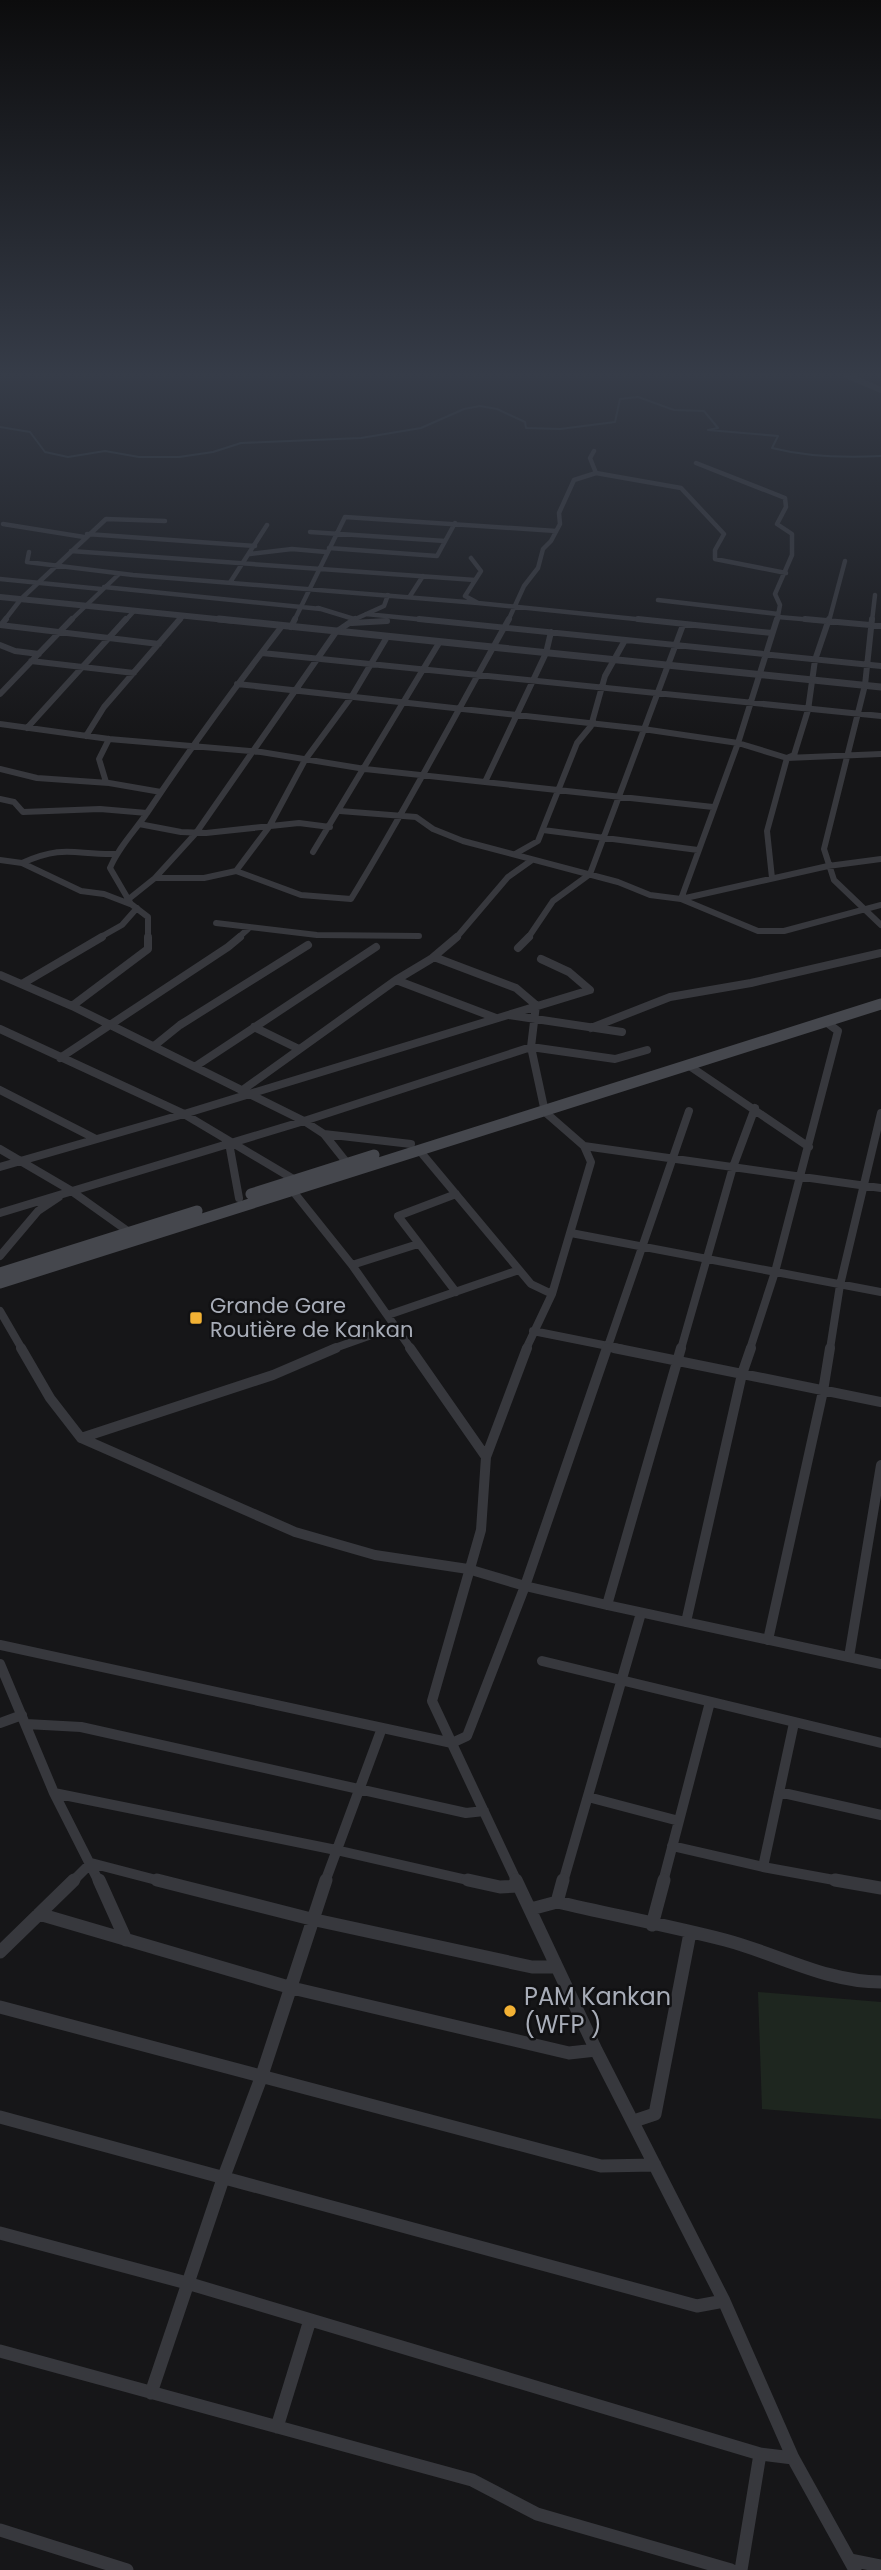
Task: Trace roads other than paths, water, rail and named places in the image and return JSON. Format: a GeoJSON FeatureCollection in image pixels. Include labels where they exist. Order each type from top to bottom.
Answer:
{"type":"FeatureCollection","features":[{"type":"Feature","properties":{"kind":"main road"},"geometry":{"type":"LineString","coordinates":[[0,1283],[293,1185],[881,1004]]}},
{"type":"Feature","properties":{"kind":"main road"},"geometry":{"type":"LineString","coordinates":[[0,1273],[239,1198],[293,1185],[347,1163],[415,1147]]}},
{"type":"Feature","properties":{"kind":"street"},"geometry":{"type":"LineString","coordinates":[[155,878],[204,878],[236,871],[301,895],[351,899],[403,814],[421,775],[505,627],[524,586],[538,568],[543,549],[560,524],[559,513],[569,495]]}},
{"type":"Feature","properties":{"kind":"street"},"geometry":{"type":"LineString","coordinates":[[687,495],[723,534],[715,550],[715,559],[786,573]]}},
{"type":"Feature","properties":{"kind":"street"},"geometry":{"type":"LineString","coordinates":[[681,899],[738,743],[778,616],[780,605],[775,594],[786,573],[794,539],[791,532],[777,524],[786,506],[785,498],[777,495]]}},
{"type":"Feature","properties":{"kind":"street"},"geometry":{"type":"LineString","coordinates":[[1,625],[37,583],[85,536],[110,517],[165,521]]}},
{"type":"Feature","properties":{"kind":"street"},"geometry":{"type":"LineString","coordinates":[[130,904],[110,868],[116,854],[237,684],[302,605],[345,517],[556,531]]}},
{"type":"Feature","properties":{"kind":"street"},"geometry":{"type":"LineString","coordinates":[[250,554],[292,549],[437,556],[455,523]]}},
{"type":"Feature","properties":{"kind":"street"},"geometry":{"type":"LineString","coordinates":[[3,524],[11,529],[85,536],[255,546]]}},
{"type":"Feature","properties":{"kind":"street"},"geometry":{"type":"LineString","coordinates":[[231,581],[267,525]]}},
{"type":"Feature","properties":{"kind":"street"},"geometry":{"type":"LineString","coordinates":[[310,532],[445,541]]}},
{"type":"Feature","properties":{"kind":"street"},"geometry":{"type":"LineString","coordinates":[[71,551],[475,580]]}},
{"type":"Feature","properties":{"kind":"street"},"geometry":{"type":"LineString","coordinates":[[29,552],[27,562],[119,574],[410,596],[772,633]]}},
{"type":"Feature","properties":{"kind":"street"},"geometry":{"type":"LineString","coordinates":[[471,558],[481,571],[465,596],[478,603]]}},
{"type":"Feature","properties":{"kind":"street"},"geometry":{"type":"LineString","coordinates":[[787,758],[794,755],[808,710],[815,660],[845,561]]}},
{"type":"Feature","properties":{"kind":"street"},"geometry":{"type":"LineString","coordinates":[[0,694],[102,588],[119,574]]}},
{"type":"Feature","properties":{"kind":"street"},"geometry":{"type":"LineString","coordinates":[[410,596],[424,576]]}},
{"type":"Feature","properties":{"kind":"street"},"geometry":{"type":"LineString","coordinates":[[0,579],[302,605],[354,619]]}},
{"type":"Feature","properties":{"kind":"street"},"geometry":{"type":"LineString","coordinates":[[875,595],[865,685],[824,849],[834,880],[881,925]]}},
{"type":"Feature","properties":{"kind":"street"},"geometry":{"type":"LineString","coordinates":[[22,985],[122,925],[130,904],[196,833],[316,657],[336,632],[354,619],[384,606],[388,596]]}},
{"type":"Feature","properties":{"kind":"street"},"geometry":{"type":"LineString","coordinates":[[0,597],[881,687]]}},
{"type":"Feature","properties":{"kind":"street"},"geometry":{"type":"LineString","coordinates":[[658,600],[828,623],[881,626]]}},
{"type":"Feature","properties":{"kind":"street"},"geometry":{"type":"LineString","coordinates":[[27,728],[79,668],[134,611]]}},
{"type":"Feature","properties":{"kind":"street"},"geometry":{"type":"LineString","coordinates":[[366,614],[881,666]]}},
{"type":"Feature","properties":{"kind":"street"},"geometry":{"type":"LineString","coordinates":[[86,736],[104,706],[183,616]]}},
{"type":"Feature","properties":{"kind":"street"},"geometry":{"type":"LineString","coordinates":[[347,623],[411,619]]}},
{"type":"Feature","properties":{"kind":"street"},"geometry":{"type":"LineString","coordinates":[[1,625],[159,643]]}},
{"type":"Feature","properties":{"kind":"street"},"geometry":{"type":"LineString","coordinates":[[518,948],[533,933],[554,901],[590,874],[656,693],[670,666],[683,625]]}},
{"type":"Feature","properties":{"kind":"street"},"geometry":{"type":"LineString","coordinates":[[485,782],[546,653],[551,632]]}},
{"type":"Feature","properties":{"kind":"street"},"geometry":{"type":"LineString","coordinates":[[236,871],[269,827],[305,760],[352,696],[387,637]]}},
{"type":"Feature","properties":{"kind":"street"},"geometry":{"type":"LineString","coordinates":[[515,855],[538,841],[577,743],[585,739],[592,724],[601,687],[612,660],[624,642]]}},
{"type":"Feature","properties":{"kind":"street"},"geometry":{"type":"LineString","coordinates":[[313,852],[439,643]]}},
{"type":"Feature","properties":{"kind":"street"},"geometry":{"type":"LineString","coordinates":[[0,645],[15,651],[39,654]]}},
{"type":"Feature","properties":{"kind":"street"},"geometry":{"type":"LineString","coordinates":[[262,653],[881,716]]}},
{"type":"Feature","properties":{"kind":"street"},"geometry":{"type":"LineString","coordinates":[[31,661],[134,673]]}},
{"type":"Feature","properties":{"kind":"street"},"geometry":{"type":"LineString","coordinates":[[237,684],[643,729],[738,743],[787,758],[881,754]]}},
{"type":"Feature","properties":{"kind":"street"},"geometry":{"type":"LineString","coordinates":[[0,724],[109,739],[251,751],[365,769],[713,807]]}},
{"type":"Feature","properties":{"kind":"street"},"geometry":{"type":"LineString","coordinates":[[106,782],[99,763],[99,753],[109,739]]}},
{"type":"Feature","properties":{"kind":"street"},"geometry":{"type":"LineString","coordinates":[[772,878],[767,831],[787,758]]}},
{"type":"Feature","properties":{"kind":"street"},"geometry":{"type":"LineString","coordinates":[[0,769],[18,777],[106,782],[132,789],[161,792]]}},
{"type":"Feature","properties":{"kind":"street"},"geometry":{"type":"LineString","coordinates":[[0,799],[14,802],[23,812],[88,808],[147,813]]}},
{"type":"Feature","properties":{"kind":"street"},"geometry":{"type":"LineString","coordinates":[[340,811],[416,817],[433,829],[463,841],[618,881],[650,895],[681,899],[727,920],[771,932],[881,905]]}},
{"type":"Feature","properties":{"kind":"street"},"geometry":{"type":"LineString","coordinates":[[139,824],[196,833],[299,823],[330,827]]}},
{"type":"Feature","properties":{"kind":"street"},"geometry":{"type":"LineString","coordinates":[[542,830],[698,850]]}},
{"type":"Feature","properties":{"kind":"street"},"geometry":{"type":"LineString","coordinates":[[22,863],[50,852],[73,849],[97,855],[116,854]]}},
{"type":"Feature","properties":{"kind":"street"},"geometry":{"type":"LineString","coordinates":[[681,899],[828,866],[881,859]]}},
{"type":"Feature","properties":{"kind":"street"},"geometry":{"type":"LineString","coordinates":[[0,860],[22,863],[81,891],[104,894],[130,904],[148,917],[148,949],[72,1006]]}},
{"type":"Feature","properties":{"kind":"street"},"geometry":{"type":"LineString","coordinates":[[247,1090],[299,1049],[396,980],[434,957],[452,942],[494,890],[506,884],[517,868],[532,860]]}},
{"type":"Feature","properties":{"kind":"street"},"geometry":{"type":"LineString","coordinates":[[216,923],[248,929],[317,935],[419,936]]}},
{"type":"Feature","properties":{"kind":"street"},"geometry":{"type":"LineString","coordinates":[[60,1058],[228,947],[248,929]]}},
{"type":"Feature","properties":{"kind":"street"},"geometry":{"type":"LineString","coordinates":[[154,1046],[180,1025],[307,946]]}},
{"type":"Feature","properties":{"kind":"street"},"geometry":{"type":"LineString","coordinates":[[196,1066],[376,947]]}},
{"type":"Feature","properties":{"kind":"street"},"geometry":{"type":"LineString","coordinates":[[591,1028],[670,997],[751,983],[881,953]]}},
{"type":"Feature","properties":{"kind":"street"},"geometry":{"type":"LineString","coordinates":[[434,957],[516,988],[536,1006],[531,1047],[544,1109],[584,1146],[591,1162],[552,1294],[533,1331],[486,1457],[481,1530],[432,1700],[596,2050],[724,2301],[793,2458],[853,2565],[881,2566]]}},
{"type":"Feature","properties":{"kind":"street"},"geometry":{"type":"LineString","coordinates":[[0,1167],[184,1114],[247,1090],[590,990],[569,972],[541,959]]}},
{"type":"Feature","properties":{"kind":"street"},"geometry":{"type":"LineString","coordinates":[[0,975],[111,1024],[247,1090],[324,1134],[347,1163]]}},
{"type":"Feature","properties":{"kind":"street"},"geometry":{"type":"LineString","coordinates":[[396,980],[496,1018]]}},
{"type":"Feature","properties":{"kind":"street"},"geometry":{"type":"LineString","coordinates":[[508,1015],[622,1032]]}},
{"type":"Feature","properties":{"kind":"street"},"geometry":{"type":"LineString","coordinates":[[686,1622],[742,1374],[775,1272],[838,1031],[826,1022]]}},
{"type":"Feature","properties":{"kind":"street"},"geometry":{"type":"LineString","coordinates":[[254,1027],[299,1049]]}},
{"type":"Feature","properties":{"kind":"street"},"geometry":{"type":"LineString","coordinates":[[0,1029],[184,1114],[293,1185],[388,1315],[486,1457]]}},
{"type":"Feature","properties":{"kind":"street"},"geometry":{"type":"LineString","coordinates":[[0,1213],[304,1121],[531,1047],[615,1059],[647,1050]]}},
{"type":"Feature","properties":{"kind":"street"},"geometry":{"type":"LineString","coordinates":[[688,1065],[809,1146]]}},
{"type":"Feature","properties":{"kind":"street"},"geometry":{"type":"LineString","coordinates":[[0,1090],[96,1139]]}},
{"type":"Feature","properties":{"kind":"street"},"geometry":{"type":"LineString","coordinates":[[607,1605],[675,1361],[733,1167],[755,1108]]}},
{"type":"Feature","properties":{"kind":"street"},"geometry":{"type":"LineString","coordinates":[[0,1645],[452,1743],[467,1736],[525,1586],[644,1248],[689,1111]]}},
{"type":"Feature","properties":{"kind":"street"},"geometry":{"type":"LineString","coordinates":[[768,1640],[823,1391],[841,1284],[881,1113]]}},
{"type":"Feature","properties":{"kind":"street"},"geometry":{"type":"LineString","coordinates":[[324,1134],[415,1147],[531,1284],[552,1294]]}},
{"type":"Feature","properties":{"kind":"street"},"geometry":{"type":"LineString","coordinates":[[229,1143],[239,1198]]}},
{"type":"Feature","properties":{"kind":"street"},"geometry":{"type":"LineString","coordinates":[[584,1146],[614,1147],[881,1188]]}},
{"type":"Feature","properties":{"kind":"street"},"geometry":{"type":"LineString","coordinates":[[0,1149],[70,1190],[129,1232]]}},
{"type":"Feature","properties":{"kind":"street"},"geometry":{"type":"LineString","coordinates":[[0,1256],[38,1211],[70,1190]]}},
{"type":"Feature","properties":{"kind":"street"},"geometry":{"type":"LineString","coordinates":[[456,1292],[398,1216],[457,1195]]}},
{"type":"Feature","properties":{"kind":"street"},"geometry":{"type":"LineString","coordinates":[[571,1233],[881,1292]]}},
{"type":"Feature","properties":{"kind":"street"},"geometry":{"type":"LineString","coordinates":[[352,1265],[418,1244]]}},
{"type":"Feature","properties":{"kind":"street"},"geometry":{"type":"LineString","coordinates":[[388,1315],[519,1270]]}},
{"type":"Feature","properties":{"kind":"street"},"geometry":{"type":"LineString","coordinates":[[0,1311],[50,1398],[81,1438],[295,1532],[376,1555],[468,1569],[525,1586],[641,1613],[881,1664]]}},
{"type":"Feature","properties":{"kind":"street"},"geometry":{"type":"LineString","coordinates":[[81,1438],[273,1375],[346,1343],[394,1327]]}},
{"type":"Feature","properties":{"kind":"street"},"geometry":{"type":"LineString","coordinates":[[533,1331],[881,1402]]}},
{"type":"Feature","properties":{"kind":"street"},"geometry":{"type":"LineString","coordinates":[[849,1657],[881,1465]]}},
{"type":"Feature","properties":{"kind":"street"},"geometry":{"type":"LineString","coordinates":[[557,1902],[641,1613]]}},
{"type":"Feature","properties":{"kind":"street"},"geometry":{"type":"LineString","coordinates":[[542,1661],[881,1743]]}},
{"type":"Feature","properties":{"kind":"street"},"geometry":{"type":"LineString","coordinates":[[0,1664],[54,1793],[91,1863],[126,1940]]}},
{"type":"Feature","properties":{"kind":"street"},"geometry":{"type":"LineString","coordinates":[[652,1925],[710,1702]]}},
{"type":"Feature","properties":{"kind":"street"},"geometry":{"type":"LineString","coordinates":[[0,1723],[24,1720],[81,1727],[466,1813],[484,1811]]}},
{"type":"Feature","properties":{"kind":"street"},"geometry":{"type":"LineString","coordinates":[[763,1867],[794,1723]]}},
{"type":"Feature","properties":{"kind":"street"},"geometry":{"type":"LineString","coordinates":[[151,2393],[223,2179],[292,1988],[311,1919],[382,1728]]}},
{"type":"Feature","properties":{"kind":"street"},"geometry":{"type":"LineString","coordinates":[[779,1792],[881,1815]]}},
{"type":"Feature","properties":{"kind":"street"},"geometry":{"type":"LineString","coordinates":[[54,1793],[500,1886],[519,1886]]}},
{"type":"Feature","properties":{"kind":"street"},"geometry":{"type":"LineString","coordinates":[[588,1797],[680,1821]]}},
{"type":"Feature","properties":{"kind":"street"},"geometry":{"type":"LineString","coordinates":[[672,1846],[763,1867],[881,1888]]}},
{"type":"Feature","properties":{"kind":"street"},"geometry":{"type":"LineString","coordinates":[[0,1952],[91,1863]]}},
{"type":"Feature","properties":{"kind":"street"},"geometry":{"type":"LineString","coordinates":[[91,1863],[311,1919],[532,1967],[556,1967]]}},
{"type":"Feature","properties":{"kind":"street"},"geometry":{"type":"LineString","coordinates":[[531,1909],[557,1902],[728,1941],[816,1972],[864,1982],[881,1982]]}},
{"type":"Feature","properties":{"kind":"street"},"geometry":{"type":"LineString","coordinates":[[39,1914],[292,1988],[569,2053],[596,2050]]}},
{"type":"Feature","properties":{"kind":"street"},"geometry":{"type":"LineString","coordinates":[[634,2121],[655,2113],[690,1933]]}},
{"type":"Feature","properties":{"kind":"street"},"geometry":{"type":"LineString","coordinates":[[0,2007],[601,2166],[655,2165]]}},
{"type":"Feature","properties":{"kind":"street"},"geometry":{"type":"LineString","coordinates":[[0,2117],[696,2306],[724,2301]]}},
{"type":"Feature","properties":{"kind":"street"},"geometry":{"type":"LineString","coordinates":[[0,2233],[187,2283],[760,2454],[793,2458]]}},
{"type":"Feature","properties":{"kind":"street"},"geometry":{"type":"LineString","coordinates":[[277,2427],[310,2320]]}},
{"type":"Feature","properties":{"kind":"street"},"geometry":{"type":"LineString","coordinates":[[0,2351],[472,2480],[537,2514],[731,2570]]}},
{"type":"Feature","properties":{"kind":"street"},"geometry":{"type":"LineString","coordinates":[[741,2570],[760,2454]]}},
{"type":"Feature","properties":{"kind":"street"},"geometry":{"type":"LineString","coordinates":[[0,2530],[127,2570]]}},
{"type":"Feature","properties":{"kind":"place","name":"Grande Gare Routière de Kankan"},"geometry":{"type":"Point","coordinates":[196,1318]}},
{"type":"Feature","properties":{"kind":"place","name":"PAM Kankan (WFP )"},"geometry":{"type":"Point","coordinates":[510,2011]}}]}
